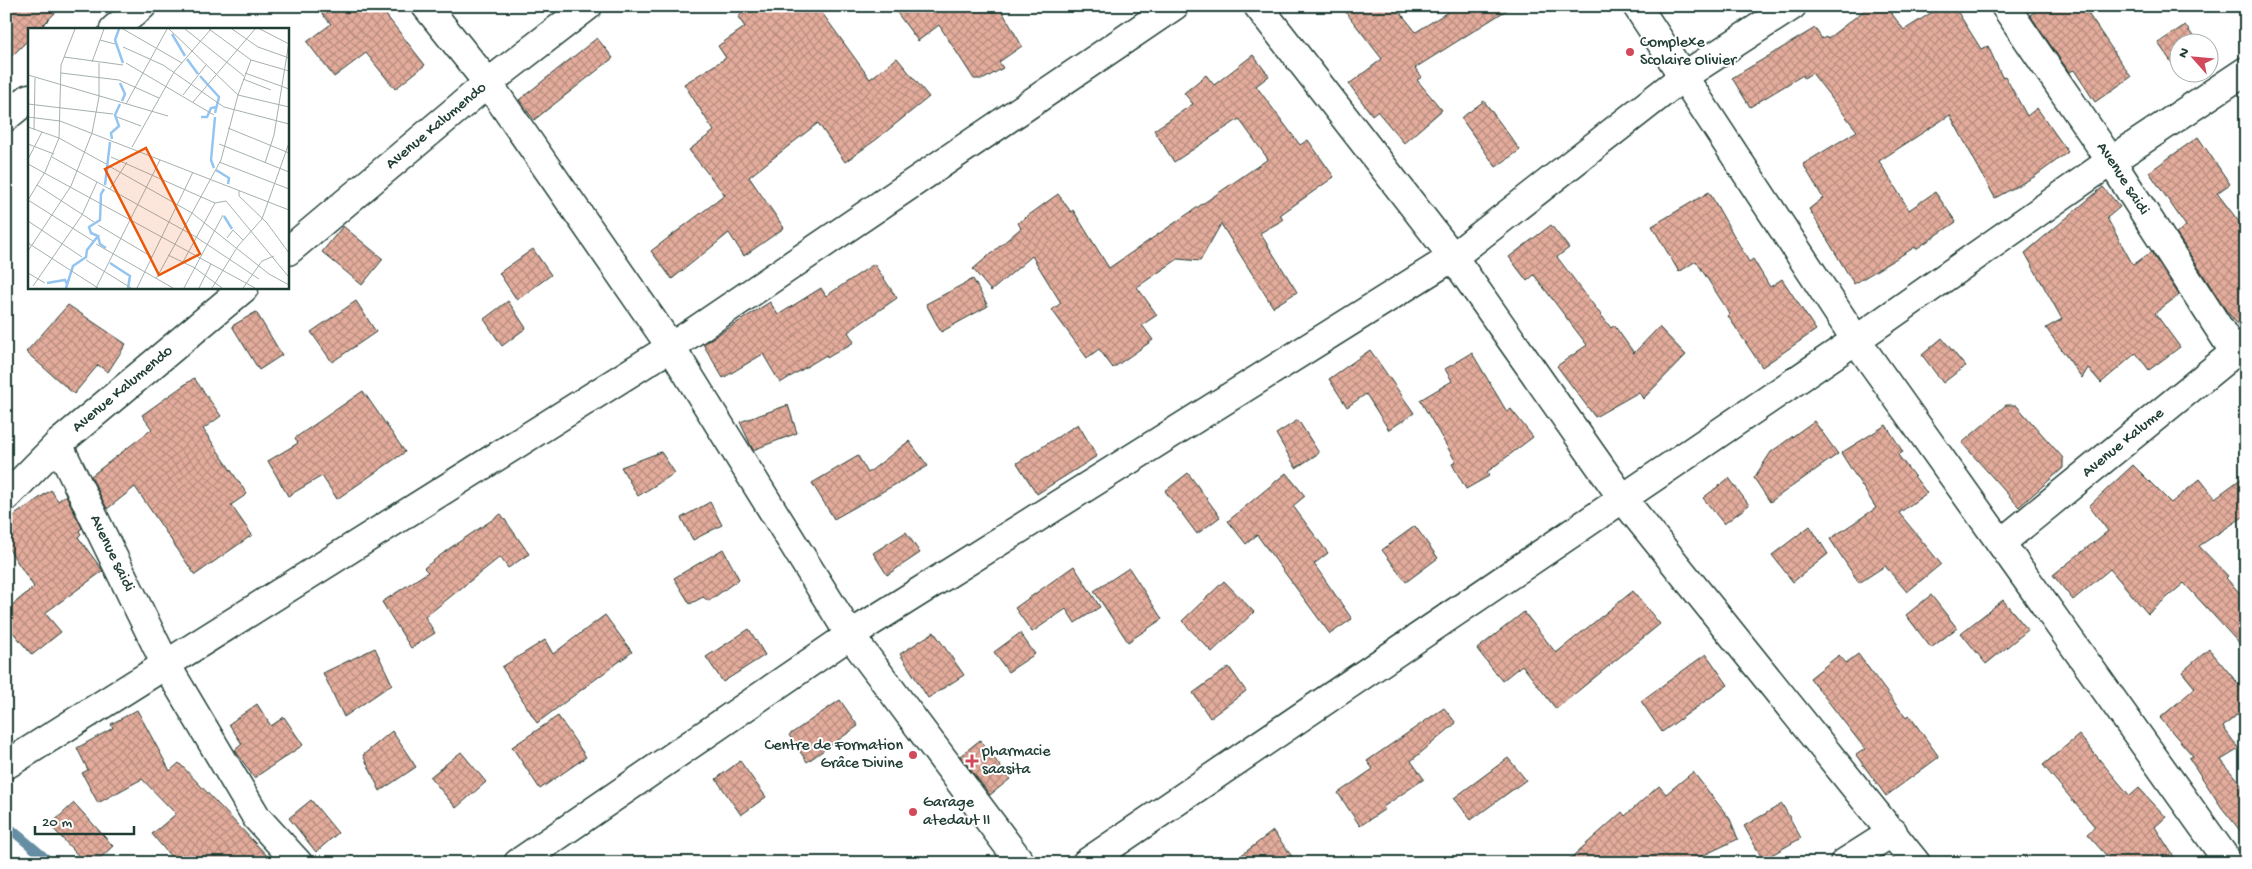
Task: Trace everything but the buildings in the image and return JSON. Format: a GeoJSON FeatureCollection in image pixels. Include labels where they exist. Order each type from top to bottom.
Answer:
{"type":"FeatureCollection","features":[{"type":"Feature","properties":{"kind":"street"},"geometry":{"type":"LineString","coordinates":[[115,28],[142,6]]}},
{"type":"Feature","properties":{"kind":"street"},"geometry":{"type":"LineString","coordinates":[[426,6],[488,82],[671,347],[850,635],[1021,863]]}},
{"type":"Feature","properties":{"kind":"street","name":"Avenue Kalumendo"},"geometry":{"type":"LineString","coordinates":[[289,250],[488,82],[588,6]]}},
{"type":"Feature","properties":{"kind":"street"},"geometry":{"type":"LineString","coordinates":[[6,765],[165,663],[671,347],[1174,6]]}},
{"type":"Feature","properties":{"kind":"street"},"geometry":{"type":"LineString","coordinates":[[1258,6],[1453,257],[1623,499],[1893,832],[1916,863]]}},
{"type":"Feature","properties":{"kind":"street"},"geometry":{"type":"LineString","coordinates":[[1637,6],[1856,340],[2229,863]]}},
{"type":"Feature","properties":{"kind":"street"},"geometry":{"type":"LineString","coordinates":[[518,863],[850,635],[1453,257],[1684,76],[1792,6]]}},
{"type":"Feature","properties":{"kind":"street","name":"Avenue saidi"},"geometry":{"type":"LineString","coordinates":[[2005,6],[2240,348]]}},
{"type":"Feature","properties":{"kind":"street"},"geometry":{"type":"LineString","coordinates":[[1086,863],[1856,340],[2111,161],[2246,71]]}},
{"type":"Feature","properties":{"kind":"street"},"geometry":{"type":"LineString","coordinates":[[6,117],[28,99]]}},
{"type":"Feature","properties":{"kind":"street","name":"Avenue Kalumendo"},"geometry":{"type":"LineString","coordinates":[[6,497],[58,444],[243,289]]}},
{"type":"Feature","properties":{"kind":"street","name":"Avenue Kalume"},"geometry":{"type":"LineString","coordinates":[[2001,543],[2240,348]]}},
{"type":"Feature","properties":{"kind":"street","name":"Avenue saidi"},"geometry":{"type":"LineString","coordinates":[[58,444],[165,663],[257,818],[298,863]]}},
{"type":"Feature","properties":{"kind":"street"},"geometry":{"type":"LineString","coordinates":[[1844,863],[1893,832]]}},
{"type":"Feature","properties":{"kind":"waterway"},"geometry":{"type":"LineString","coordinates":[[6,825],[51,863]]}},
{"type":"Feature","properties":{"kind":"place","name":"Complexe Scolaire Olivier"},"geometry":{"type":"Point","coordinates":[1630,52]}},
{"type":"Feature","properties":{"kind":"place","name":"Centre de Formation Grâce Divine"},"geometry":{"type":"Point","coordinates":[913,755]}},
{"type":"Feature","properties":{"kind":"place","name":"pharmacie saasita"},"geometry":{"type":"Point","coordinates":[972,761]}},
{"type":"Feature","properties":{"kind":"place","name":"Garage atedaut II"},"geometry":{"type":"Point","coordinates":[913,812]}}]}
